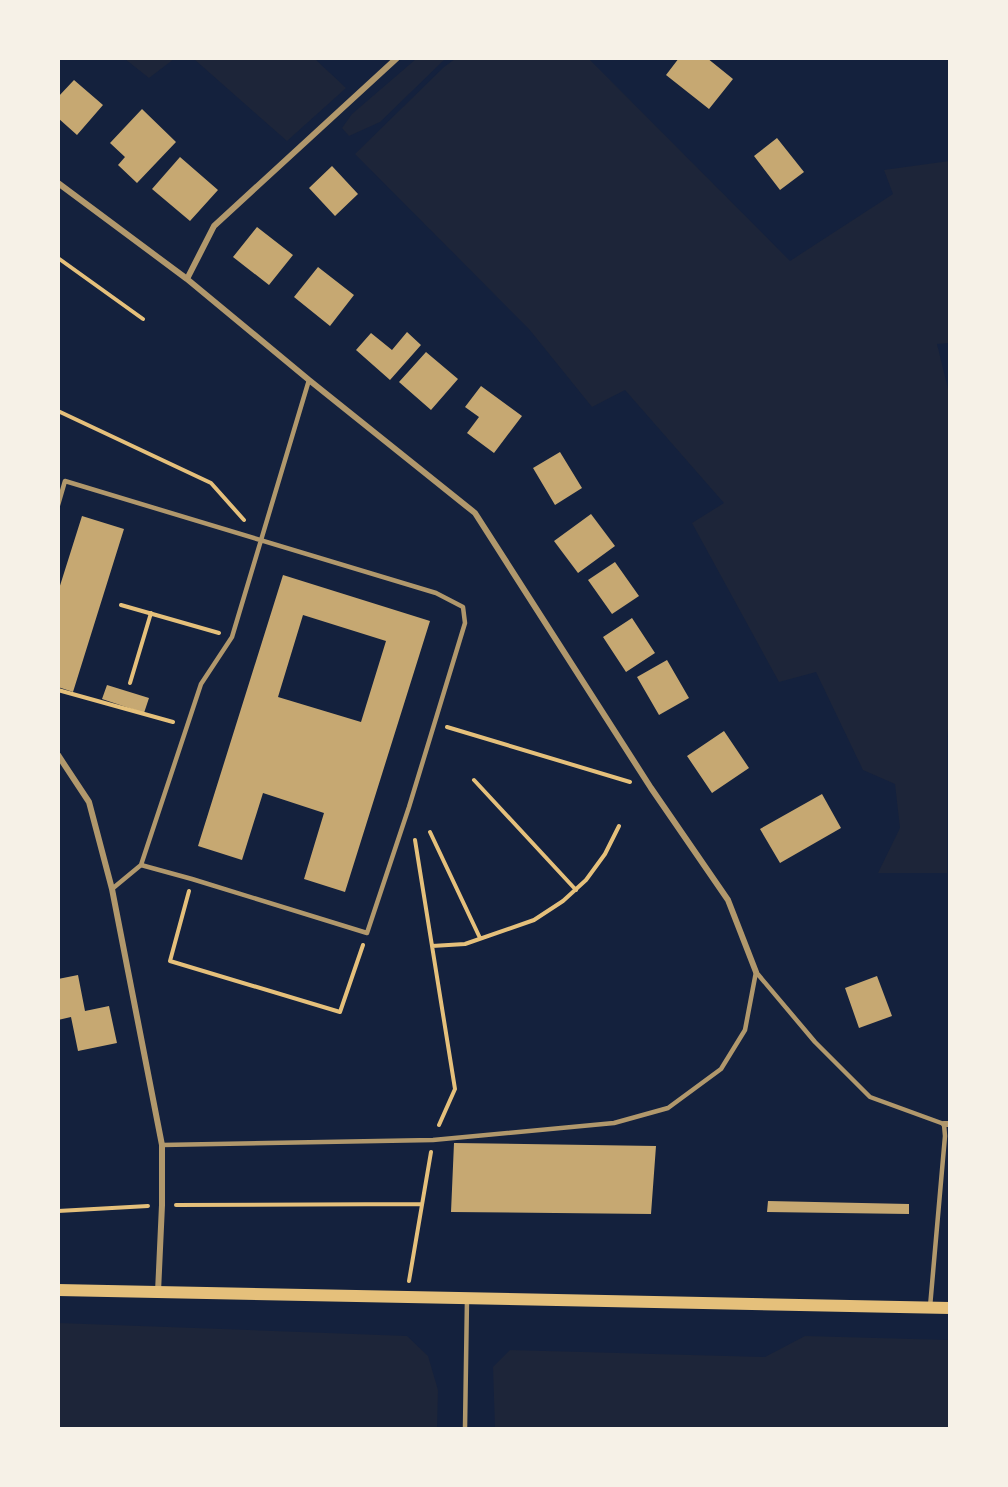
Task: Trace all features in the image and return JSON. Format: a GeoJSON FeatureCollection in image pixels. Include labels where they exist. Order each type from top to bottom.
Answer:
{"type":"FeatureCollection","features":[{"type":"Feature","properties":{"kind":"main road"},"geometry":{"type":"LineString","coordinates":[[58,1290],[950,1308]]}},
{"type":"Feature","properties":{"kind":"street"},"geometry":{"type":"LineString","coordinates":[[187,279],[214,226],[397,58]]}},
{"type":"Feature","properties":{"kind":"street"},"geometry":{"type":"LineString","coordinates":[[58,183],[187,279],[475,513],[651,788],[728,900],[756,972]]}},
{"type":"Feature","properties":{"kind":"street"},"geometry":{"type":"LineString","coordinates":[[58,755],[89,801],[112,889],[162,1145],[158,1292]]}},
{"type":"Feature","properties":{"kind":"lane"},"geometry":{"type":"LineString","coordinates":[[112,889],[141,865],[201,684],[232,637],[309,380]]}},
{"type":"Feature","properties":{"kind":"lane"},"geometry":{"type":"LineString","coordinates":[[58,505],[65,482],[436,593],[463,607],[465,623],[409,807],[367,933],[141,865]]}},
{"type":"Feature","properties":{"kind":"lane"},"geometry":{"type":"LineString","coordinates":[[756,972],[815,1042],[870,1097],[947,1124],[930,1307]]}},
{"type":"Feature","properties":{"kind":"lane"},"geometry":{"type":"LineString","coordinates":[[162,1145],[433,1140],[614,1123],[668,1108],[721,1069],[745,1030],[756,972]]}},
{"type":"Feature","properties":{"kind":"lane"},"geometry":{"type":"LineString","coordinates":[[465,1428],[467,1297]]}},
{"type":"Feature","properties":{"kind":"path"},"geometry":{"type":"LineString","coordinates":[[58,258],[143,319]]}},
{"type":"Feature","properties":{"kind":"path"},"geometry":{"type":"LineString","coordinates":[[58,411],[212,483],[261,540]]}},
{"type":"Feature","properties":{"kind":"path"},"geometry":{"type":"LineString","coordinates":[[121,605],[232,637]]}},
{"type":"Feature","properties":{"kind":"path"},"geometry":{"type":"LineString","coordinates":[[129,683],[151,613]]}},
{"type":"Feature","properties":{"kind":"path"},"geometry":{"type":"LineString","coordinates":[[58,690],[187,726]]}},
{"type":"Feature","properties":{"kind":"path"},"geometry":{"type":"LineString","coordinates":[[435,723],[651,788]]}},
{"type":"Feature","properties":{"kind":"path"},"geometry":{"type":"LineString","coordinates":[[474,780],[576,890]]}},
{"type":"Feature","properties":{"kind":"path"},"geometry":{"type":"LineString","coordinates":[[407,1297],[433,1140],[455,1089],[409,807]]}},
{"type":"Feature","properties":{"kind":"path"},"geometry":{"type":"LineString","coordinates":[[432,946],[465,944],[534,920],[564,901],[586,880],[604,854],[619,826]]}},
{"type":"Feature","properties":{"kind":"path"},"geometry":{"type":"LineString","coordinates":[[430,832],[480,938]]}},
{"type":"Feature","properties":{"kind":"path"},"geometry":{"type":"LineString","coordinates":[[192,879],[170,961],[340,1012],[367,933]]}},
{"type":"Feature","properties":{"kind":"path"},"geometry":{"type":"LineString","coordinates":[[58,1211],[162,1205],[422,1204]]}},
{"type":"Feature","properties":{"kind":"shaded area"},"geometry":{"type":"Polygon","coordinates":[[[125,59],[174,59],[149,78],[125,59]]]}},
{"type":"Feature","properties":{"kind":"shaded area"},"geometry":{"type":"Polygon","coordinates":[[[194,59],[315,59],[346,88],[287,141],[194,59]]]}},
{"type":"Feature","properties":{"kind":"shaded area"},"geometry":{"type":"Polygon","coordinates":[[[416,59],[445,59],[380,122],[349,136],[342,128],[352,114],[416,59]]]}},
{"type":"Feature","properties":{"kind":"shaded area"},"geometry":{"type":"Polygon","coordinates":[[[455,59],[589,59],[790,261],[893,194],[884,170],[949,161],[949,343],[937,344],[950,397],[950,714],[947,737],[947,873],[878,873],[900,828],[895,784],[863,770],[816,672],[779,682],[692,523],[724,503],[625,390],[592,407],[529,329],[355,154],[455,59]]]}},
{"type":"Feature","properties":{"kind":"shaded area"},"geometry":{"type":"Polygon","coordinates":[[[59,1323],[407,1336],[428,1356],[438,1390],[437,1428],[59,1428],[59,1323]]]}},
{"type":"Feature","properties":{"kind":"shaded area"},"geometry":{"type":"Polygon","coordinates":[[[805,1336],[949,1340],[949,1428],[495,1428],[493,1367],[510,1350],[765,1357],[805,1336]]]}},
{"type":"Feature","properties":{"kind":"building"},"geometry":{"type":"Polygon","coordinates":[[[679,58],[707,58],[733,79],[709,109],[666,75],[679,58]]]}},
{"type":"Feature","properties":{"kind":"building"},"geometry":{"type":"Polygon","coordinates":[[[74,80],[103,105],[77,135],[58,118],[58,97],[74,80]]]}},
{"type":"Feature","properties":{"kind":"building"},"geometry":{"type":"Polygon","coordinates":[[[142,109],[176,142],[137,183],[118,165],[125,157],[110,143],[142,109]]]}},
{"type":"Feature","properties":{"kind":"building"},"geometry":{"type":"Polygon","coordinates":[[[777,138],[804,172],[780,190],[754,156],[777,138]]]}},
{"type":"Feature","properties":{"kind":"building"},"geometry":{"type":"Polygon","coordinates":[[[180,157],[218,190],[190,221],[152,189],[180,157]]]}},
{"type":"Feature","properties":{"kind":"building"},"geometry":{"type":"Polygon","coordinates":[[[332,166],[358,194],[335,216],[309,188],[332,166]]]}},
{"type":"Feature","properties":{"kind":"building"},"geometry":{"type":"Polygon","coordinates":[[[257,227],[293,255],[269,285],[233,257],[257,227]]]}},
{"type":"Feature","properties":{"kind":"building"},"geometry":{"type":"Polygon","coordinates":[[[318,267],[354,295],[330,326],[294,297],[318,267]]]}},
{"type":"Feature","properties":{"kind":"building"},"geometry":{"type":"Polygon","coordinates":[[[407,332],[421,345],[390,380],[356,350],[371,333],[392,350],[407,332]]]}},
{"type":"Feature","properties":{"kind":"building"},"geometry":{"type":"Polygon","coordinates":[[[426,352],[458,379],[431,410],[399,382],[426,352]]]}},
{"type":"Feature","properties":{"kind":"building"},"geometry":{"type":"Polygon","coordinates":[[[481,386],[522,416],[494,453],[467,433],[479,417],[465,407],[481,386]]]}},
{"type":"Feature","properties":{"kind":"building"},"geometry":{"type":"Polygon","coordinates":[[[560,452],[582,488],[555,505],[533,468],[560,452]]]}},
{"type":"Feature","properties":{"kind":"building"},"geometry":{"type":"Polygon","coordinates":[[[591,514],[615,546],[578,573],[554,541],[591,514]]]}},
{"type":"Feature","properties":{"kind":"building"},"geometry":{"type":"Polygon","coordinates":[[[82,516],[124,529],[73,692],[58,687],[58,592],[82,516]]]}},
{"type":"Feature","properties":{"kind":"building"},"geometry":{"type":"Polygon","coordinates":[[[615,562],[639,596],[612,614],[588,580],[615,562]]]}},
{"type":"Feature","properties":{"kind":"building"},"geometry":{"type":"Polygon","coordinates":[[[283,575],[430,621],[345,892],[304,879],[324,813],[263,793],[242,860],[198,846],[283,575]],[[303,615],[278,697],[361,722],[386,641],[303,615]]]}},
{"type":"Feature","properties":{"kind":"building"},"geometry":{"type":"Polygon","coordinates":[[[632,618],[655,653],[626,672],[603,637],[632,618]]]}},
{"type":"Feature","properties":{"kind":"building"},"geometry":{"type":"Polygon","coordinates":[[[667,660],[689,698],[659,715],[637,677],[667,660]]]}},
{"type":"Feature","properties":{"kind":"building"},"geometry":{"type":"Polygon","coordinates":[[[107,685],[149,698],[144,713],[102,699],[107,685]]]}},
{"type":"Feature","properties":{"kind":"building"},"geometry":{"type":"Polygon","coordinates":[[[724,731],[749,768],[712,793],[687,756],[724,731]]]}},
{"type":"Feature","properties":{"kind":"building"},"geometry":{"type":"Polygon","coordinates":[[[822,794],[841,828],[780,863],[760,829],[822,794]]]}},
{"type":"Feature","properties":{"kind":"building"},"geometry":{"type":"Polygon","coordinates":[[[78,975],[85,1011],[109,1006],[117,1043],[78,1051],[71,1017],[58,1020],[58,979],[78,975]]]}},
{"type":"Feature","properties":{"kind":"building"},"geometry":{"type":"Polygon","coordinates":[[[877,976],[892,1016],[859,1028],[845,988],[877,976]]]}},
{"type":"Feature","properties":{"kind":"building"},"geometry":{"type":"Polygon","coordinates":[[[454,1143],[656,1146],[651,1214],[451,1212],[454,1143]]]}},
{"type":"Feature","properties":{"kind":"building"},"geometry":{"type":"Polygon","coordinates":[[[768,1201],[909,1204],[909,1214],[767,1212],[768,1201]]]}}]}
